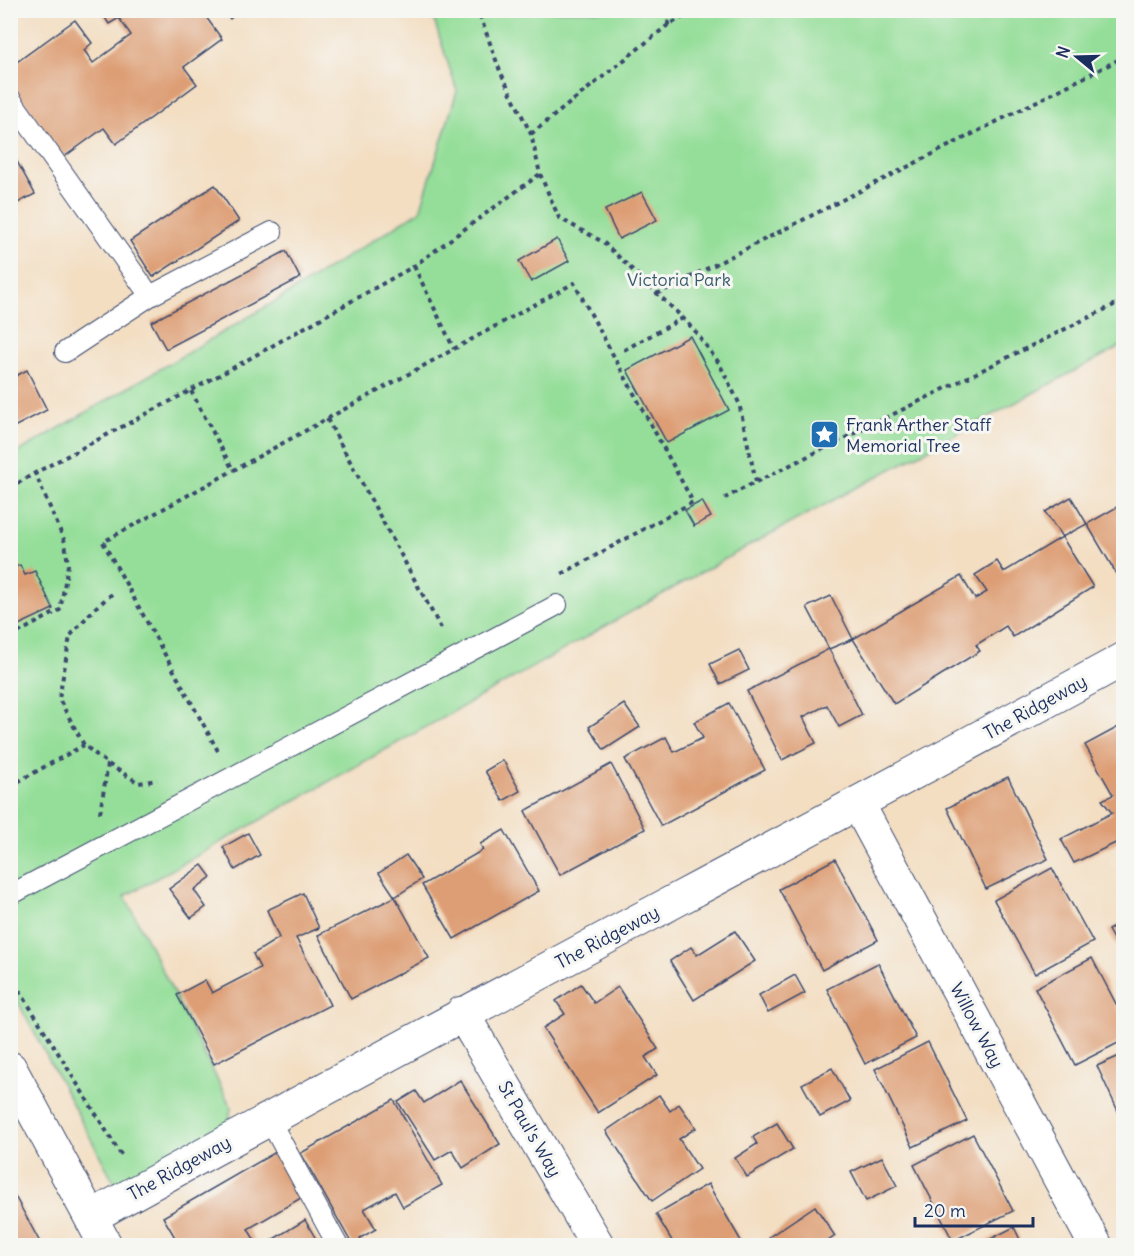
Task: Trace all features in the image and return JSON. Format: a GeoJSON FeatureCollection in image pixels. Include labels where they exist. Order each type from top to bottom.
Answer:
{"type":"FeatureCollection","features":[{"type":"Feature","properties":{"kind":"street","name":"The Ridgeway"},"geometry":{"type":"LineString","coordinates":[[91,1217],[462,1013],[858,804],[1124,659]]}},
{"type":"Feature","properties":{"kind":"street","name":"Willow Way"},"geometry":{"type":"LineString","coordinates":[[858,804],[1096,1245]]}},
{"type":"Feature","properties":{"kind":"street","name":"St Paul's Way"},"geometry":{"type":"LineString","coordinates":[[462,1013],[598,1245]]}},
{"type":"Feature","properties":{"kind":"street"},"geometry":{"type":"LineString","coordinates":[[10,1068],[106,1245]]}},
{"type":"Feature","properties":{"kind":"lane"},"geometry":{"type":"LineString","coordinates":[[10,98],[150,296]]}},
{"type":"Feature","properties":{"kind":"lane"},"geometry":{"type":"LineString","coordinates":[[65,352],[150,296],[273,232]]}},
{"type":"Feature","properties":{"kind":"lane"},"geometry":{"type":"LineString","coordinates":[[10,895],[557,605]]}},
{"type":"Feature","properties":{"kind":"lane"},"geometry":{"type":"LineString","coordinates":[[268,1119],[338,1245]]}},
{"type":"Feature","properties":{"kind":"path"},"geometry":{"type":"LineString","coordinates":[[478,10],[500,71],[531,134],[540,174],[558,218],[603,242],[698,335],[719,363],[739,403],[756,482]]}},
{"type":"Feature","properties":{"kind":"path"},"geometry":{"type":"LineString","coordinates":[[668,25],[669,10]]}},
{"type":"Feature","properties":{"kind":"path"},"geometry":{"type":"LineString","coordinates":[[531,134],[668,25],[697,10]]}},
{"type":"Feature","properties":{"kind":"path"},"geometry":{"type":"LineString","coordinates":[[657,294],[1124,57]]}},
{"type":"Feature","properties":{"kind":"path"},"geometry":{"type":"LineString","coordinates":[[10,488],[314,324],[414,266],[540,174]]}},
{"type":"Feature","properties":{"kind":"path"},"geometry":{"type":"LineString","coordinates":[[414,266],[454,350]]}},
{"type":"Feature","properties":{"kind":"path"},"geometry":{"type":"LineString","coordinates":[[223,760],[104,542],[574,283],[693,502],[559,576]]}},
{"type":"Feature","properties":{"kind":"path"},"geometry":{"type":"LineString","coordinates":[[725,498],[1124,300]]}},
{"type":"Feature","properties":{"kind":"path"},"geometry":{"type":"LineString","coordinates":[[624,350],[683,318]]}},
{"type":"Feature","properties":{"kind":"path"},"geometry":{"type":"LineString","coordinates":[[190,391],[233,470]]}},
{"type":"Feature","properties":{"kind":"path"},"geometry":{"type":"LineString","coordinates":[[327,419],[446,638]]}},
{"type":"Feature","properties":{"kind":"path"},"geometry":{"type":"LineString","coordinates":[[10,637],[60,610],[68,565],[65,542],[35,473]]}},
{"type":"Feature","properties":{"kind":"path"},"geometry":{"type":"LineString","coordinates":[[112,594],[95,608],[70,636],[59,699],[84,745],[108,764],[140,783],[163,779]]}},
{"type":"Feature","properties":{"kind":"path"},"geometry":{"type":"LineString","coordinates":[[10,786],[84,745]]}},
{"type":"Feature","properties":{"kind":"path"},"geometry":{"type":"LineString","coordinates":[[10,975],[128,1166]]}},
{"type":"Feature","properties":{"kind":"green space","name":"Victoria Park"},"geometry":{"type":"Polygon","coordinates":[[[431,11],[1123,11],[1123,345],[759,540],[125,896],[231,1107],[229,1123],[115,1184],[11,989],[10,457],[286,295],[420,211],[457,91],[431,11]]]}},
{"type":"Feature","properties":{"kind":"building"},"geometry":{"type":"Polygon","coordinates":[[[100,10],[201,10],[222,39],[184,67],[197,84],[116,144],[104,128],[64,157],[10,83],[10,67],[75,20],[92,43],[84,50],[93,63],[131,35],[119,18],[109,24],[100,10]]]}},
{"type":"Feature","properties":{"kind":"building"},"geometry":{"type":"Polygon","coordinates":[[[223,10],[240,10],[230,19],[223,10]]]}},
{"type":"Feature","properties":{"kind":"building"},"geometry":{"type":"Polygon","coordinates":[[[10,149],[35,194],[10,207],[10,149]]]}},
{"type":"Feature","properties":{"kind":"building"},"geometry":{"type":"Polygon","coordinates":[[[215,185],[239,221],[153,277],[130,241],[215,185]]]}},
{"type":"Feature","properties":{"kind":"building"},"geometry":{"type":"Polygon","coordinates":[[[642,192],[657,220],[619,239],[605,210],[642,192]]]}},
{"type":"Feature","properties":{"kind":"building"},"geometry":{"type":"Polygon","coordinates":[[[557,239],[569,261],[531,282],[519,261],[557,239]]]}},
{"type":"Feature","properties":{"kind":"building"},"geometry":{"type":"Polygon","coordinates":[[[286,251],[300,278],[166,349],[151,322],[286,251]]]}},
{"type":"Feature","properties":{"kind":"building"},"geometry":{"type":"Polygon","coordinates":[[[690,336],[729,410],[667,443],[627,370],[690,336]]]}},
{"type":"Feature","properties":{"kind":"building"},"geometry":{"type":"Polygon","coordinates":[[[27,370],[47,410],[10,429],[10,379],[27,370]]]}},
{"type":"Feature","properties":{"kind":"building"},"geometry":{"type":"Polygon","coordinates":[[[1071,497],[1087,524],[1062,537],[1045,512],[1071,497]]]}},
{"type":"Feature","properties":{"kind":"building"},"geometry":{"type":"Polygon","coordinates":[[[702,501],[711,517],[694,526],[685,510],[702,501]]]}},
{"type":"Feature","properties":{"kind":"building"},"geometry":{"type":"Polygon","coordinates":[[[1124,503],[1124,578],[1120,580],[1087,524],[1124,503]]]}},
{"type":"Feature","properties":{"kind":"building"},"geometry":{"type":"Polygon","coordinates":[[[1062,537],[1093,587],[1013,637],[1006,626],[976,645],[980,651],[894,704],[853,639],[961,576],[975,599],[987,592],[975,575],[997,561],[1004,572],[1062,537]]]}},
{"type":"Feature","properties":{"kind":"building"},"geometry":{"type":"Polygon","coordinates":[[[20,565],[25,575],[35,571],[53,609],[10,629],[10,569],[20,565]]]}},
{"type":"Feature","properties":{"kind":"building"},"geometry":{"type":"Polygon","coordinates":[[[831,596],[853,639],[829,649],[807,607],[831,596]]]}},
{"type":"Feature","properties":{"kind":"building"},"geometry":{"type":"Polygon","coordinates":[[[829,649],[862,715],[839,727],[827,705],[803,717],[816,743],[782,760],[747,691],[829,649]]]}},
{"type":"Feature","properties":{"kind":"building"},"geometry":{"type":"Polygon","coordinates":[[[739,650],[749,670],[720,684],[710,664],[739,650]]]}},
{"type":"Feature","properties":{"kind":"building"},"geometry":{"type":"Polygon","coordinates":[[[729,703],[765,770],[661,826],[625,759],[666,737],[674,752],[703,738],[694,722],[729,703]]]}},
{"type":"Feature","properties":{"kind":"building"},"geometry":{"type":"Polygon","coordinates":[[[624,704],[640,727],[604,750],[589,727],[624,704]]]}},
{"type":"Feature","properties":{"kind":"building"},"geometry":{"type":"Polygon","coordinates":[[[1124,724],[1124,839],[1074,863],[1061,839],[1112,813],[1102,800],[1113,795],[1085,745],[1124,724]]]}},
{"type":"Feature","properties":{"kind":"building"},"geometry":{"type":"Polygon","coordinates":[[[503,760],[520,791],[503,801],[485,771],[503,760]]]}},
{"type":"Feature","properties":{"kind":"building"},"geometry":{"type":"Polygon","coordinates":[[[611,764],[645,829],[560,875],[525,811],[611,764]]]}},
{"type":"Feature","properties":{"kind":"building"},"geometry":{"type":"Polygon","coordinates":[[[1008,777],[1048,859],[986,889],[947,808],[1008,777]]]}},
{"type":"Feature","properties":{"kind":"building"},"geometry":{"type":"Polygon","coordinates":[[[504,830],[539,891],[454,939],[422,885],[483,850],[480,844],[504,830]]]}},
{"type":"Feature","properties":{"kind":"building"},"geometry":{"type":"Polygon","coordinates":[[[248,833],[260,855],[235,870],[223,847],[248,833]]]}},
{"type":"Feature","properties":{"kind":"building"},"geometry":{"type":"Polygon","coordinates":[[[406,855],[422,879],[395,897],[379,873],[406,855]]]}},
{"type":"Feature","properties":{"kind":"building"},"geometry":{"type":"Polygon","coordinates":[[[835,859],[878,940],[822,970],[779,889],[835,859]]]}},
{"type":"Feature","properties":{"kind":"building"},"geometry":{"type":"Polygon","coordinates":[[[202,865],[211,877],[194,890],[206,907],[191,918],[169,889],[202,865]]]}},
{"type":"Feature","properties":{"kind":"building"},"geometry":{"type":"Polygon","coordinates":[[[1052,868],[1093,942],[1035,974],[994,900],[1052,868]]]}},
{"type":"Feature","properties":{"kind":"building"},"geometry":{"type":"Polygon","coordinates":[[[303,893],[319,928],[296,938],[330,1005],[214,1064],[177,995],[205,980],[212,993],[260,968],[253,954],[279,938],[267,910],[303,893]]]}},
{"type":"Feature","properties":{"kind":"building"},"geometry":{"type":"Polygon","coordinates":[[[395,897],[429,958],[351,999],[318,935],[395,897]]]}},
{"type":"Feature","properties":{"kind":"building"},"geometry":{"type":"Polygon","coordinates":[[[1124,921],[1124,943],[1117,946],[1108,930],[1124,921]]]}},
{"type":"Feature","properties":{"kind":"building"},"geometry":{"type":"Polygon","coordinates":[[[735,931],[755,961],[694,1000],[670,961],[691,947],[697,955],[735,931]]]}},
{"type":"Feature","properties":{"kind":"building"},"geometry":{"type":"Polygon","coordinates":[[[1092,958],[1124,1019],[1124,1040],[1075,1065],[1035,988],[1092,958]]]}},
{"type":"Feature","properties":{"kind":"building"},"geometry":{"type":"Polygon","coordinates":[[[878,963],[916,1038],[865,1064],[827,989],[878,963]]]}},
{"type":"Feature","properties":{"kind":"building"},"geometry":{"type":"Polygon","coordinates":[[[795,975],[805,993],[768,1013],[759,995],[795,975]]]}},
{"type":"Feature","properties":{"kind":"building"},"geometry":{"type":"Polygon","coordinates":[[[581,984],[594,1003],[618,987],[658,1049],[645,1057],[657,1075],[598,1113],[543,1028],[565,1014],[556,1001],[581,984]]]}},
{"type":"Feature","properties":{"kind":"building"},"geometry":{"type":"Polygon","coordinates":[[[928,1042],[967,1121],[913,1147],[875,1069],[928,1042]]]}},
{"type":"Feature","properties":{"kind":"building"},"geometry":{"type":"Polygon","coordinates":[[[1124,1054],[1124,1124],[1097,1066],[1124,1054]]]}},
{"type":"Feature","properties":{"kind":"building"},"geometry":{"type":"Polygon","coordinates":[[[832,1068],[850,1101],[820,1117],[802,1084],[832,1068]]]}},
{"type":"Feature","properties":{"kind":"building"},"geometry":{"type":"Polygon","coordinates":[[[460,1080],[500,1144],[463,1168],[452,1150],[435,1160],[398,1102],[416,1091],[424,1103],[460,1080]]]}},
{"type":"Feature","properties":{"kind":"building"},"geometry":{"type":"Polygon","coordinates":[[[659,1095],[670,1111],[679,1104],[696,1128],[679,1139],[699,1169],[652,1201],[606,1131],[659,1095]]]}},
{"type":"Feature","properties":{"kind":"building"},"geometry":{"type":"Polygon","coordinates":[[[394,1100],[442,1185],[403,1207],[395,1192],[364,1209],[376,1229],[360,1238],[364,1246],[353,1246],[301,1153],[394,1100]]]}},
{"type":"Feature","properties":{"kind":"building"},"geometry":{"type":"Polygon","coordinates":[[[777,1123],[793,1149],[747,1177],[735,1158],[757,1144],[753,1137],[777,1123]]]}},
{"type":"Feature","properties":{"kind":"building"},"geometry":{"type":"Polygon","coordinates":[[[973,1134],[1013,1211],[953,1241],[914,1165],[973,1134]]]}},
{"type":"Feature","properties":{"kind":"building"},"geometry":{"type":"Polygon","coordinates":[[[281,1149],[306,1195],[248,1229],[258,1246],[180,1246],[163,1217],[281,1149]]]}},
{"type":"Feature","properties":{"kind":"building"},"geometry":{"type":"Polygon","coordinates":[[[882,1157],[897,1186],[866,1201],[851,1172],[882,1157]]]}},
{"type":"Feature","properties":{"kind":"building"},"geometry":{"type":"Polygon","coordinates":[[[708,1184],[744,1246],[675,1246],[656,1214],[708,1184]]]}},
{"type":"Feature","properties":{"kind":"building"},"geometry":{"type":"Polygon","coordinates":[[[10,1187],[42,1246],[10,1246],[10,1187]]]}},
{"type":"Feature","properties":{"kind":"building"},"geometry":{"type":"Polygon","coordinates":[[[815,1206],[835,1236],[821,1246],[775,1246],[769,1237],[815,1206]]]}},
{"type":"Feature","properties":{"kind":"building"},"geometry":{"type":"Polygon","coordinates":[[[305,1220],[320,1246],[262,1246],[305,1220]]]}},
{"type":"Feature","properties":{"kind":"building"},"geometry":{"type":"Polygon","coordinates":[[[1014,1227],[1023,1246],[977,1246],[1014,1227]]]}},
{"type":"Feature","properties":{"kind":"place","name":"Frank Arther Staff Memorial Tree"},"geometry":{"type":"Point","coordinates":[825,434]}}]}
